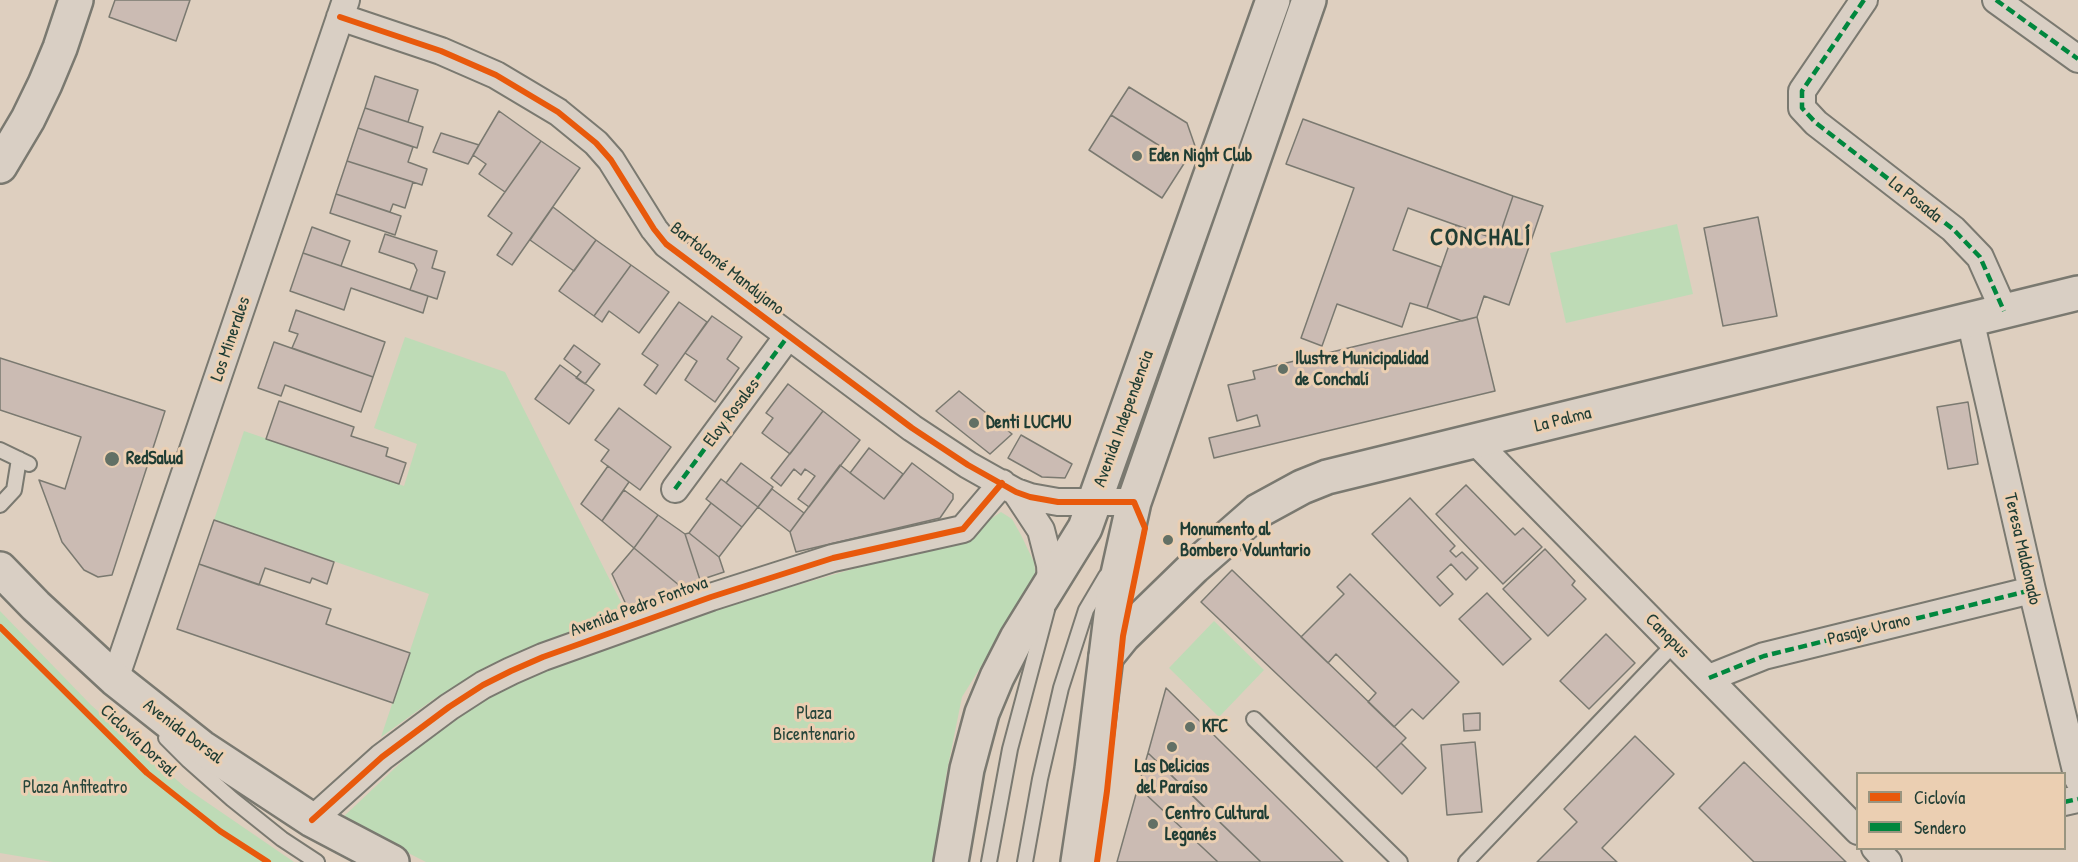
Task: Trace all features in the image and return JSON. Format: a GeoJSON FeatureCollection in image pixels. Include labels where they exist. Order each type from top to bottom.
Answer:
{"type":"FeatureCollection","features":[{"type":"Feature","properties":{"kind":"main road","name":"Avenida Independencia"},"geometry":{"type":"LineString","coordinates":[[951,862],[967,769],[982,713],[997,676],[1017,638],[1085,528],[1272,0]]}},
{"type":"Feature","properties":{"kind":"main road","name":"Avenida Independencia"},"geometry":{"type":"LineString","coordinates":[[1078,862],[1114,592],[1134,502],[1309,0]]}},
{"type":"Feature","properties":{"kind":"main road"},"geometry":{"type":"LineString","coordinates":[[0,166],[28,119],[45,84],[68,4]]}},
{"type":"Feature","properties":{"kind":"main road","name":"La Palma"},"geometry":{"type":"LineString","coordinates":[[1106,657],[1123,636],[1194,567],[1258,511],[1280,498],[1327,477],[2078,293]]}},
{"type":"Feature","properties":{"kind":"main road","name":"Avenida Dorsal"},"geometry":{"type":"LineString","coordinates":[[0,569],[44,614],[115,679],[201,747],[312,820],[392,862]]}},
{"type":"Feature","properties":{"kind":"street","name":"La Posada"},"geometry":{"type":"LineString","coordinates":[[1864,0],[1802,91],[1802,108],[1816,123],[1953,229],[1980,257],[2004,311]]}},
{"type":"Feature","properties":{"kind":"street"},"geometry":{"type":"LineString","coordinates":[[1996,0],[2078,59]]}},
{"type":"Feature","properties":{"kind":"street","name":"Bartolomé Mandujano"},"geometry":{"type":"LineString","coordinates":[[343,9],[496,75],[558,112],[596,143],[611,160],[654,229],[666,244],[920,433],[968,465],[1009,487]]}},
{"type":"Feature","properties":{"kind":"street","name":"Los Minerales"},"geometry":{"type":"LineString","coordinates":[[115,679],[343,9]]}},
{"type":"Feature","properties":{"kind":"street"},"geometry":{"type":"LineString","coordinates":[[2046,301],[2078,275]]}},
{"type":"Feature","properties":{"kind":"street","name":"Teresa Maldonado"},"geometry":{"type":"LineString","coordinates":[[1970,319],[2078,778]]}},
{"type":"Feature","properties":{"kind":"street","name":"Eloy Rosales"},"geometry":{"type":"LineString","coordinates":[[675,489],[788,336]]}},
{"type":"Feature","properties":{"kind":"street","name":"Canopus"},"geometry":{"type":"LineString","coordinates":[[1476,442],[1856,830]]}},
{"type":"Feature","properties":{"kind":"street"},"geometry":{"type":"LineString","coordinates":[[1009,487],[1030,497],[1058,502],[1134,502]]}},
{"type":"Feature","properties":{"kind":"street"},"geometry":{"type":"LineString","coordinates":[[1009,487],[1041,530],[1050,565],[1051,584]]}},
{"type":"Feature","properties":{"kind":"street","name":"Avenida Pedro Fontova"},"geometry":{"type":"LineString","coordinates":[[312,820],[382,757],[420,728],[483,685],[511,671],[543,657],[700,601],[832,558],[963,529],[1009,487]]}},
{"type":"Feature","properties":{"kind":"street","name":"Pasaje Urano"},"geometry":{"type":"LineString","coordinates":[[1709,678],[1764,656],[2032,590]]}},
{"type":"Feature","properties":{"kind":"street"},"geometry":{"type":"LineString","coordinates":[[1876,850],[1888,862]]}},
{"type":"Feature","properties":{"kind":"lane"},"geometry":{"type":"LineString","coordinates":[[0,450],[24,462],[14,490],[0,505]]}},
{"type":"Feature","properties":{"kind":"lane"},"geometry":{"type":"LineString","coordinates":[[1025,862],[1052,723],[1071,654],[1086,610],[1122,549]]}},
{"type":"Feature","properties":{"kind":"lane"},"geometry":{"type":"LineString","coordinates":[[989,862],[1010,749],[1046,617],[1051,584]]}},
{"type":"Feature","properties":{"kind":"lane"},"geometry":{"type":"LineString","coordinates":[[1466,862],[1675,643]]}},
{"type":"Feature","properties":{"kind":"lane"},"geometry":{"type":"LineString","coordinates":[[115,679],[188,760],[274,832],[317,862]]}},
{"type":"Feature","properties":{"kind":"lane"},"geometry":{"type":"LineString","coordinates":[[1254,719],[1400,862]]}},
{"type":"Feature","properties":{"kind":"green space"},"geometry":{"type":"Polygon","coordinates":[[[1677,224],[1693,294],[1566,323],[1550,253],[1677,224]]]}},
{"type":"Feature","properties":{"kind":"green space"},"geometry":{"type":"Polygon","coordinates":[[[405,337],[505,372],[625,610],[487,666],[434,699],[381,737],[429,594],[214,520],[244,431],[404,486],[417,444],[374,428],[405,337]]]}},
{"type":"Feature","properties":{"kind":"green space","name":"Plaza Bicentenario"},"geometry":{"type":"Polygon","coordinates":[[[1001,512],[1012,519],[1021,535],[1034,562],[1036,578],[962,697],[946,776],[934,862],[426,862],[341,819],[412,752],[505,685],[736,603],[966,536],[1001,512]]]}},
{"type":"Feature","properties":{"kind":"green space","name":"Plaza Anfiteatro"},"geometry":{"type":"Polygon","coordinates":[[[0,611],[91,705],[186,788],[294,862],[53,862],[0,853],[0,611]]]}},
{"type":"Feature","properties":{"kind":"green space"},"geometry":{"type":"Polygon","coordinates":[[[1214,621],[1264,670],[1219,717],[1169,668],[1214,621]]]}},
{"type":"Feature","properties":{"kind":"building"},"geometry":{"type":"Polygon","coordinates":[[[115,0],[190,0],[176,41],[109,17],[115,0]]]}},
{"type":"Feature","properties":{"kind":"building"},"geometry":{"type":"Polygon","coordinates":[[[375,76],[418,90],[408,122],[365,108],[375,76]]]}},
{"type":"Feature","properties":{"kind":"building"},"geometry":{"type":"Polygon","coordinates":[[[1129,87],[1187,123],[1195,146],[1185,162],[1111,115],[1129,87]]]}},
{"type":"Feature","properties":{"kind":"building"},"geometry":{"type":"Polygon","coordinates":[[[365,108],[423,127],[417,148],[358,128],[365,108]]]}},
{"type":"Feature","properties":{"kind":"building"},"geometry":{"type":"Polygon","coordinates":[[[499,111],[541,141],[505,192],[479,174],[486,164],[473,155],[499,111]]]}},
{"type":"Feature","properties":{"kind":"building","name":"Eden Night Club"},"geometry":{"type":"Polygon","coordinates":[[[1111,115],[1185,162],[1162,198],[1089,150],[1111,115]]]}},
{"type":"Feature","properties":{"kind":"building"},"geometry":{"type":"Polygon","coordinates":[[[1303,119],[1513,196],[1498,240],[1408,208],[1393,250],[1441,267],[1427,308],[1410,303],[1402,327],[1337,304],[1322,346],[1301,338],[1354,188],[1286,164],[1303,119]]]}},
{"type":"Feature","properties":{"kind":"building"},"geometry":{"type":"Polygon","coordinates":[[[358,128],[413,147],[408,162],[427,169],[422,185],[347,161],[358,128]]]}},
{"type":"Feature","properties":{"kind":"building"},"geometry":{"type":"Polygon","coordinates":[[[441,133],[479,145],[468,164],[433,152],[441,133]]]}},
{"type":"Feature","properties":{"kind":"building"},"geometry":{"type":"Polygon","coordinates":[[[541,141],[580,168],[512,265],[497,255],[512,233],[488,216],[541,141]]]}},
{"type":"Feature","properties":{"kind":"building"},"geometry":{"type":"Polygon","coordinates":[[[347,161],[413,182],[405,208],[393,204],[390,212],[336,194],[347,161]]]}},
{"type":"Feature","properties":{"kind":"building"},"geometry":{"type":"Polygon","coordinates":[[[336,194],[401,216],[395,235],[330,213],[336,194]]]}},
{"type":"Feature","properties":{"kind":"building"},"geometry":{"type":"Polygon","coordinates":[[[1513,196],[1543,206],[1509,305],[1484,296],[1477,317],[1462,321],[1427,308],[1456,225],[1498,240],[1513,196]]]}},
{"type":"Feature","properties":{"kind":"building"},"geometry":{"type":"Polygon","coordinates":[[[553,207],[596,240],[574,271],[530,240],[553,207]]]}},
{"type":"Feature","properties":{"kind":"building"},"geometry":{"type":"Polygon","coordinates":[[[1758,217],[1777,316],[1723,326],[1704,228],[1758,217]]]}},
{"type":"Feature","properties":{"kind":"building"},"geometry":{"type":"Polygon","coordinates":[[[312,227],[350,241],[341,266],[303,253],[312,227]]]}},
{"type":"Feature","properties":{"kind":"building"},"geometry":{"type":"Polygon","coordinates":[[[385,234],[437,251],[432,268],[445,272],[437,299],[410,290],[417,270],[414,264],[379,252],[385,234]]]}},
{"type":"Feature","properties":{"kind":"building"},"geometry":{"type":"Polygon","coordinates":[[[596,240],[631,265],[594,316],[559,291],[596,240]]]}},
{"type":"Feature","properties":{"kind":"building"},"geometry":{"type":"Polygon","coordinates":[[[303,253],[428,296],[423,313],[351,288],[344,310],[290,291],[303,253]]]}},
{"type":"Feature","properties":{"kind":"building"},"geometry":{"type":"Polygon","coordinates":[[[631,265],[669,292],[639,333],[609,311],[602,322],[594,316],[631,265]]]}},
{"type":"Feature","properties":{"kind":"building"},"geometry":{"type":"Polygon","coordinates":[[[679,302],[707,322],[656,394],[644,385],[658,365],[642,354],[679,302]]]}},
{"type":"Feature","properties":{"kind":"building"},"geometry":{"type":"Polygon","coordinates":[[[296,310],[385,342],[373,377],[292,348],[298,334],[289,331],[296,310]]]}},
{"type":"Feature","properties":{"kind":"building"},"geometry":{"type":"Polygon","coordinates":[[[712,316],[742,337],[727,359],[739,368],[715,402],[685,380],[697,361],[685,353],[712,316]]]}},
{"type":"Feature","properties":{"kind":"building"},"geometry":{"type":"Polygon","coordinates":[[[1477,317],[1495,391],[1214,458],[1209,438],[1260,426],[1257,415],[1237,421],[1228,385],[1255,379],[1253,371],[1477,317]]]}},
{"type":"Feature","properties":{"kind":"building"},"geometry":{"type":"Polygon","coordinates":[[[274,342],[373,377],[361,412],[285,385],[281,396],[258,388],[274,342]]]}},
{"type":"Feature","properties":{"kind":"building"},"geometry":{"type":"Polygon","coordinates":[[[574,345],[600,364],[585,384],[576,378],[581,372],[564,359],[574,345]]]}},
{"type":"Feature","properties":{"kind":"building","name":"RedSalud"},"geometry":{"type":"Polygon","coordinates":[[[0,358],[165,411],[112,575],[98,577],[84,570],[62,542],[39,480],[65,489],[81,437],[0,410],[0,358]]]}},
{"type":"Feature","properties":{"kind":"building"},"geometry":{"type":"Polygon","coordinates":[[[560,365],[594,390],[569,424],[535,399],[560,365]]]}},
{"type":"Feature","properties":{"kind":"building"},"geometry":{"type":"Polygon","coordinates":[[[788,384],[823,411],[790,454],[762,433],[773,418],[766,413],[788,384]]]}},
{"type":"Feature","properties":{"kind":"building","name":"Denti LUCMU"},"geometry":{"type":"Polygon","coordinates":[[[959,391],[1012,434],[990,454],[936,411],[959,391]]]}},
{"type":"Feature","properties":{"kind":"building"},"geometry":{"type":"Polygon","coordinates":[[[279,401],[354,427],[351,436],[388,448],[386,456],[406,463],[399,484],[266,439],[279,401]]]}},
{"type":"Feature","properties":{"kind":"building"},"geometry":{"type":"Polygon","coordinates":[[[1968,402],[1978,464],[1948,469],[1937,407],[1968,402]]]}},
{"type":"Feature","properties":{"kind":"building"},"geometry":{"type":"Polygon","coordinates":[[[619,408],[671,447],[640,490],[601,461],[609,450],[595,440],[619,408]]]}},
{"type":"Feature","properties":{"kind":"building"},"geometry":{"type":"Polygon","coordinates":[[[823,411],[860,440],[809,507],[798,499],[815,476],[805,469],[801,475],[794,469],[781,486],[771,478],[823,411]]]}},
{"type":"Feature","properties":{"kind":"building"},"geometry":{"type":"Polygon","coordinates":[[[1021,435],[1072,464],[1065,478],[1042,477],[1008,458],[1021,435]]]}},
{"type":"Feature","properties":{"kind":"building"},"geometry":{"type":"Polygon","coordinates":[[[869,448],[903,474],[884,499],[850,473],[869,448]]]}},
{"type":"Feature","properties":{"kind":"building"},"geometry":{"type":"Polygon","coordinates":[[[741,463],[773,487],[758,507],[726,483],[741,463]]]}},
{"type":"Feature","properties":{"kind":"building"},"geometry":{"type":"Polygon","coordinates":[[[912,463],[953,494],[953,499],[940,518],[796,552],[790,532],[840,465],[884,499],[912,463]]]}},
{"type":"Feature","properties":{"kind":"building"},"geometry":{"type":"Polygon","coordinates":[[[608,466],[629,482],[602,521],[581,504],[608,466]]]}},
{"type":"Feature","properties":{"kind":"building"},"geometry":{"type":"Polygon","coordinates":[[[721,479],[758,507],[742,527],[706,499],[721,479]]]}},
{"type":"Feature","properties":{"kind":"building"},"geometry":{"type":"Polygon","coordinates":[[[1466,485],[1515,535],[1523,528],[1542,547],[1503,584],[1436,514],[1466,485]]]}},
{"type":"Feature","properties":{"kind":"building"},"geometry":{"type":"Polygon","coordinates":[[[772,489],[804,513],[790,532],[758,507],[772,489]]]}},
{"type":"Feature","properties":{"kind":"building"},"geometry":{"type":"Polygon","coordinates":[[[624,490],[658,515],[634,548],[602,521],[624,490]]]}},
{"type":"Feature","properties":{"kind":"building"},"geometry":{"type":"Polygon","coordinates":[[[1410,498],[1455,546],[1450,551],[1456,557],[1462,552],[1478,568],[1466,580],[1451,564],[1437,577],[1453,594],[1440,606],[1372,534],[1410,498]]]}},
{"type":"Feature","properties":{"kind":"building"},"geometry":{"type":"Polygon","coordinates":[[[711,503],[742,527],[719,557],[689,533],[711,503]]]}},
{"type":"Feature","properties":{"kind":"building"},"geometry":{"type":"Polygon","coordinates":[[[658,515],[685,534],[700,580],[680,586],[634,548],[658,515]]]}},
{"type":"Feature","properties":{"kind":"building"},"geometry":{"type":"Polygon","coordinates":[[[214,520],[334,562],[327,584],[312,578],[310,583],[265,568],[259,585],[199,564],[214,520]]]}},
{"type":"Feature","properties":{"kind":"building"},"geometry":{"type":"Polygon","coordinates":[[[689,533],[719,557],[724,572],[700,580],[685,534],[689,533]]]}},
{"type":"Feature","properties":{"kind":"building"},"geometry":{"type":"Polygon","coordinates":[[[634,548],[680,586],[681,593],[629,611],[612,574],[634,548]]]}},
{"type":"Feature","properties":{"kind":"building"},"geometry":{"type":"Polygon","coordinates":[[[1545,549],[1575,581],[1572,585],[1586,599],[1548,636],[1503,589],[1545,549]]]}},
{"type":"Feature","properties":{"kind":"building"},"geometry":{"type":"Polygon","coordinates":[[[199,564],[331,609],[326,624],[410,653],[393,703],[177,629],[199,564]]]}},
{"type":"Feature","properties":{"kind":"building"},"geometry":{"type":"Polygon","coordinates":[[[1232,570],[1406,738],[1376,768],[1201,602],[1232,570]]]}},
{"type":"Feature","properties":{"kind":"building"},"geometry":{"type":"Polygon","coordinates":[[[1350,574],[1459,682],[1423,719],[1412,709],[1394,727],[1368,702],[1376,693],[1336,654],[1328,663],[1301,637],[1344,594],[1337,587],[1350,574]]]}},
{"type":"Feature","properties":{"kind":"building"},"geometry":{"type":"Polygon","coordinates":[[[1487,593],[1531,639],[1503,665],[1459,619],[1487,593]]]}},
{"type":"Feature","properties":{"kind":"building"},"geometry":{"type":"Polygon","coordinates":[[[1606,634],[1635,663],[1589,709],[1560,681],[1606,634]]]}},
{"type":"Feature","properties":{"kind":"building"},"geometry":{"type":"Polygon","coordinates":[[[1166,688],[1343,862],[1261,862],[1148,753],[1166,688]]]}},
{"type":"Feature","properties":{"kind":"building"},"geometry":{"type":"Polygon","coordinates":[[[1480,713],[1480,730],[1464,731],[1463,714],[1480,713]]]}},
{"type":"Feature","properties":{"kind":"building"},"geometry":{"type":"Polygon","coordinates":[[[1635,736],[1674,774],[1602,848],[1617,862],[1537,862],[1577,822],[1564,809],[1635,736]]]}},
{"type":"Feature","properties":{"kind":"building"},"geometry":{"type":"Polygon","coordinates":[[[1475,742],[1482,812],[1447,815],[1441,745],[1475,742]]]}},
{"type":"Feature","properties":{"kind":"building"},"geometry":{"type":"Polygon","coordinates":[[[1401,743],[1426,768],[1402,794],[1376,768],[1401,743]]]}},
{"type":"Feature","properties":{"kind":"building"},"geometry":{"type":"Polygon","coordinates":[[[1148,753],[1261,862],[1218,862],[1138,787],[1148,753]]]}},
{"type":"Feature","properties":{"kind":"building"},"geometry":{"type":"Polygon","coordinates":[[[1744,762],[1846,862],[1754,862],[1699,808],[1744,762]]]}},
{"type":"Feature","properties":{"kind":"building","name":"Centro Cultural Leganés"},"geometry":{"type":"Polygon","coordinates":[[[1138,787],[1218,862],[1117,862],[1138,787]]]}},
{"type":"Feature","properties":{"kind":"marked path"},"geometry":{"type":"LineString","coordinates":[[1864,0],[1802,91],[1802,108],[1816,123],[1953,229],[1980,257],[2004,311]]}},
{"type":"Feature","properties":{"kind":"marked path"},"geometry":{"type":"LineString","coordinates":[[1996,0],[2078,59]]}},
{"type":"Feature","properties":{"kind":"marked path"},"geometry":{"type":"LineString","coordinates":[[675,489],[788,336]]}},
{"type":"Feature","properties":{"kind":"marked path"},"geometry":{"type":"LineString","coordinates":[[1709,678],[1764,656],[2032,590]]}},
{"type":"Feature","properties":{"kind":"marked path"},"geometry":{"type":"LineString","coordinates":[[2066,802],[2078,799]]}},
{"type":"Feature","properties":{"kind":"cycle path"},"geometry":{"type":"LineString","coordinates":[[340,17],[441,51],[496,75],[558,112],[596,143],[611,160],[654,229],[666,244],[912,428],[968,465],[1016,492],[1030,497],[1058,502],[1134,502],[1145,528],[1123,636],[1107,791],[1097,862]]}},
{"type":"Feature","properties":{"kind":"cycle path"},"geometry":{"type":"LineString","coordinates":[[312,820],[382,757],[449,707],[483,685],[511,671],[543,657],[711,597],[833,558],[963,529],[1002,483]]}},
{"type":"Feature","properties":{"kind":"cycle path","name":"Ciclovía Dorsal"},"geometry":{"type":"LineString","coordinates":[[0,627],[147,773],[220,831],[268,862]]}},
{"type":"Feature","properties":{"kind":"place","name":"Eden Night Club"},"geometry":{"type":"Point","coordinates":[1137,156]}},
{"type":"Feature","properties":{"kind":"place","name":"Ilustre Municipalidad de Conchalí"},"geometry":{"type":"Point","coordinates":[1283,369]}},
{"type":"Feature","properties":{"kind":"place","name":"Denti LUCMU"},"geometry":{"type":"Point","coordinates":[974,423]}},
{"type":"Feature","properties":{"kind":"place","name":"RedSalud"},"geometry":{"type":"Point","coordinates":[112,459]}},
{"type":"Feature","properties":{"kind":"place","name":"Monumento al Bombero Voluntario"},"geometry":{"type":"Point","coordinates":[1168,540]}},
{"type":"Feature","properties":{"kind":"place","name":"KFC"},"geometry":{"type":"Point","coordinates":[1190,727]}},
{"type":"Feature","properties":{"kind":"place","name":"Las Delicias del Paraíso"},"geometry":{"type":"Point","coordinates":[1172,747]}},
{"type":"Feature","properties":{"kind":"place","name":"Centro Cultural Leganés"},"geometry":{"type":"Point","coordinates":[1153,824]}},
{"type":"Feature","properties":{"kind":"district","name":"CONCHALÍ"},"geometry":{"type":"Point","coordinates":[1481,239]}}]}
